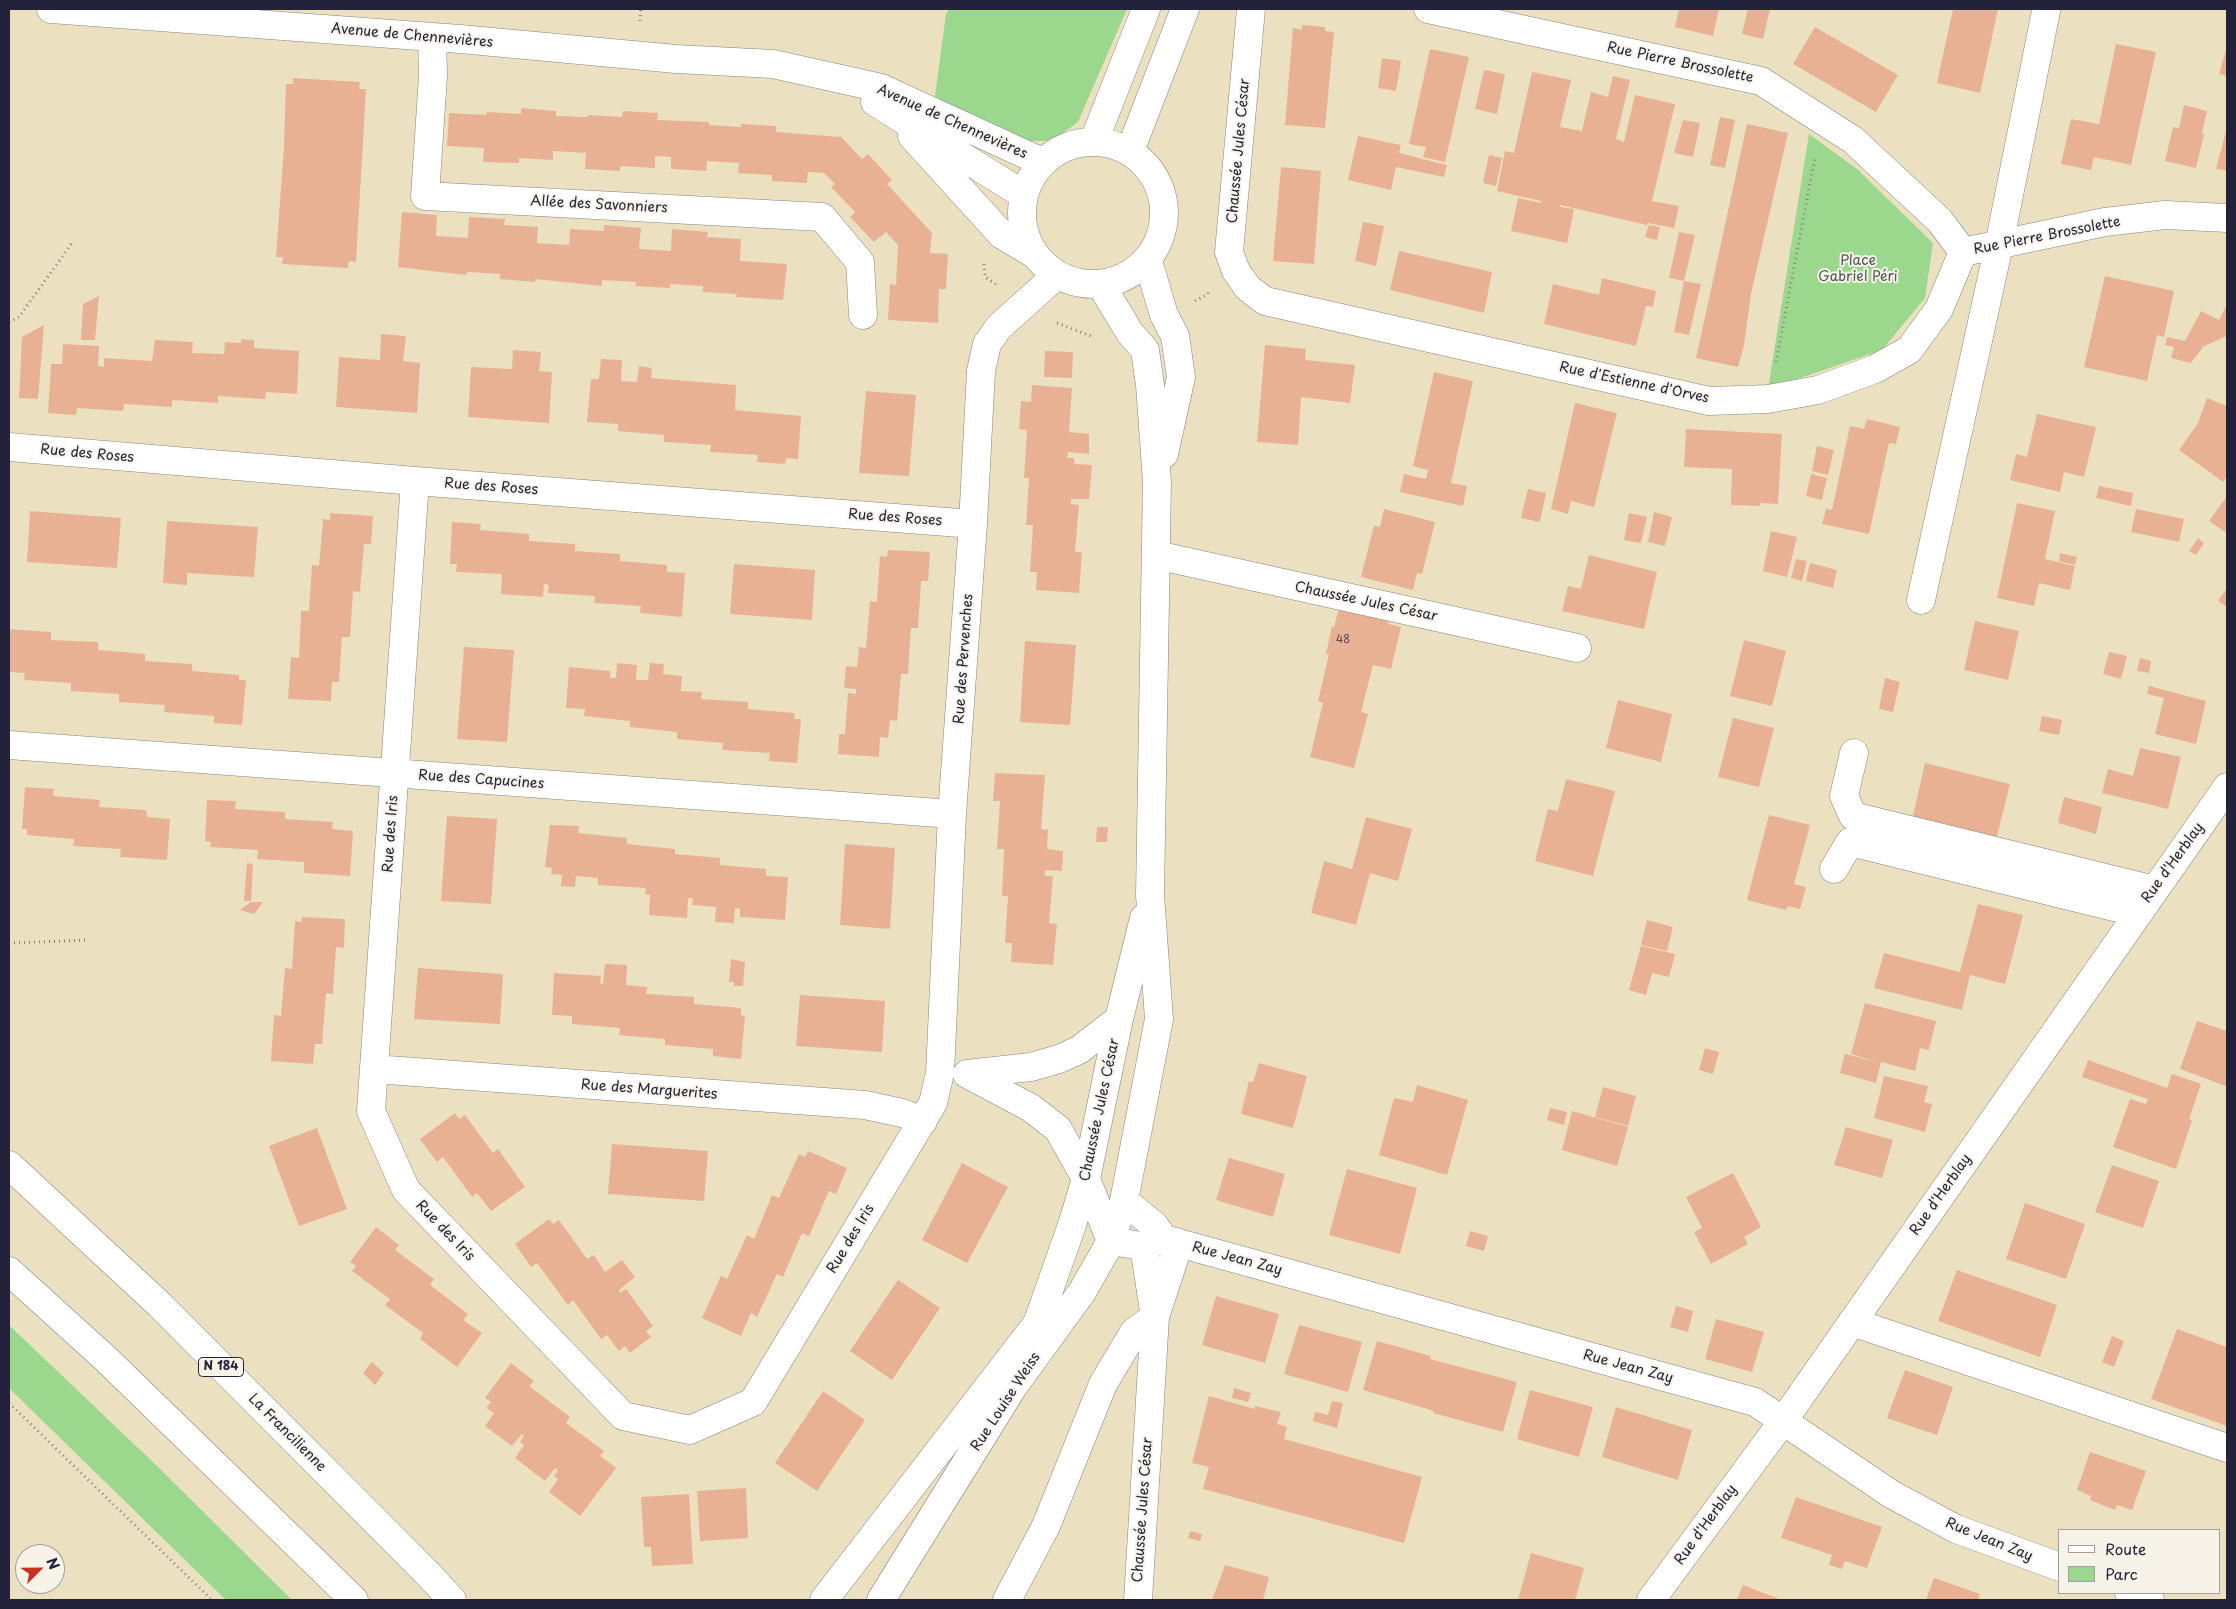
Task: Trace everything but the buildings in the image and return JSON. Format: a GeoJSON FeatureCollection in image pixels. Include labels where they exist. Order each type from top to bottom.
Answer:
{"type":"FeatureCollection","features":[{"type":"Feature","properties":{"kind":"main road","name":"Avenue de Chennevières"},"geometry":{"type":"LineString","coordinates":[[52,9],[221,15],[432,37],[676,59],[773,64],[881,88],[1042,162]]}},
{"type":"Feature","properties":{"kind":"main road"},"geometry":{"type":"LineString","coordinates":[[1094,141],[1146,9]]}},
{"type":"Feature","properties":{"kind":"main road"},"geometry":{"type":"LineString","coordinates":[[1130,151],[1185,9]]}},
{"type":"Feature","properties":{"kind":"main road","name":"Chaussée Jules César"},"geometry":{"type":"LineString","coordinates":[[1248,288],[1236,271],[1229,252],[1251,9]]}},
{"type":"Feature","properties":{"kind":"main road","name":"Rue Pierre Brossolette"},"geometry":{"type":"LineString","coordinates":[[1428,9],[1762,81],[1853,140],[1940,221],[1963,252],[2104,222],[2156,216],[2227,218]]}},
{"type":"Feature","properties":{"kind":"main road"},"geometry":{"type":"LineString","coordinates":[[1921,600],[1999,245],[2046,11]]}},
{"type":"Feature","properties":{"kind":"main road","name":"Allée des Savonniers"},"geometry":{"type":"LineString","coordinates":[[432,37],[432,76],[424,196],[822,217],[860,262],[863,315]]}},
{"type":"Feature","properties":{"kind":"main road","name":"Avenue de Chennevières"},"geometry":{"type":"LineString","coordinates":[[773,64],[877,102],[1024,195]]}},
{"type":"Feature","properties":{"kind":"main road"},"geometry":{"type":"LineString","coordinates":[[888,109],[1002,235],[1034,254],[1057,275],[1101,285],[1126,277],[1148,261],[1165,223],[1158,182],[1130,151],[1113,144],[1094,141],[1066,147],[1042,162],[1031,177],[1024,195],[1022,226],[1034,254]]}},
{"type":"Feature","properties":{"kind":"main road","name":"Rue d'Estienne d'Orves"},"geometry":{"type":"LineString","coordinates":[[1248,288],[1265,301],[1709,401],[1768,399],[1818,390],[1875,369],[1909,350],[1938,309],[1963,252]]}},
{"type":"Feature","properties":{"kind":"main road","name":"Chaussée Jules César"},"geometry":{"type":"LineString","coordinates":[[1148,261],[1164,315],[1176,336],[1181,378],[1157,482]]}},
{"type":"Feature","properties":{"kind":"main road","name":"Rue des Pervenches"},"geometry":{"type":"LineString","coordinates":[[940,1073],[952,814],[973,524],[981,371],[987,344],[999,327],[1057,275]]}},
{"type":"Feature","properties":{"kind":"main road","name":"Chaussée Jules César"},"geometry":{"type":"LineString","coordinates":[[1101,285],[1130,333],[1145,350],[1150,385],[1157,482],[1150,895],[1160,1018],[1124,1201]]}},
{"type":"Feature","properties":{"kind":"main road","name":"Rue des Roses"},"geometry":{"type":"LineString","coordinates":[[9,447],[415,482],[973,524]]}},
{"type":"Feature","properties":{"kind":"main road","name":"Rue des Iris"},"geometry":{"type":"LineString","coordinates":[[415,482],[371,1111],[406,1190],[623,1416],[690,1430],[752,1402],[923,1121],[933,1103],[940,1073]]}},
{"type":"Feature","properties":{"kind":"main road","name":"Chaussée Jules César"},"geometry":{"type":"LineString","coordinates":[[1156,555],[1577,648]]}},
{"type":"Feature","properties":{"kind":"main road","name":"Rue des Capucines"},"geometry":{"type":"LineString","coordinates":[[9,745],[952,814]]}},
{"type":"Feature","properties":{"kind":"main road"},"geometry":{"type":"LineString","coordinates":[[1854,753],[1844,796],[1853,816],[2155,890]]}},
{"type":"Feature","properties":{"kind":"main road","name":"Rue d'Herblay"},"geometry":{"type":"LineString","coordinates":[[1651,1600],[1783,1421],[2227,787]]}},
{"type":"Feature","properties":{"kind":"main road"},"geometry":{"type":"LineString","coordinates":[[1834,869],[1850,842],[2138,913]]}},
{"type":"Feature","properties":{"kind":"main road","name":"Chaussée Jules César"},"geometry":{"type":"LineString","coordinates":[[1013,1387],[1039,1321],[1086,1178],[1119,1019],[1150,895]]}},
{"type":"Feature","properties":{"kind":"main road"},"geometry":{"type":"LineString","coordinates":[[940,1073],[967,1074],[1031,1067],[1059,1059],[1079,1050],[1119,1019]]}},
{"type":"Feature","properties":{"kind":"main road","name":"Rue des Marguerites"},"geometry":{"type":"LineString","coordinates":[[374,1070],[865,1105],[902,1113],[923,1121]]}},
{"type":"Feature","properties":{"kind":"main road"},"geometry":{"type":"LineString","coordinates":[[967,1074],[1006,1094],[1047,1119],[1058,1129],[1086,1178],[1111,1241],[1161,1242],[1154,1225],[1124,1201]]}},
{"type":"Feature","properties":{"kind":"main road"},"geometry":{"type":"LineString","coordinates":[[1104,1088],[1132,1156]]}},
{"type":"Feature","properties":{"kind":"main road","name":"La Francilienne"},"geometry":{"type":"LineString","coordinates":[[9,1165],[160,1306],[452,1600]]}},
{"type":"Feature","properties":{"kind":"main road","name":"Rue Louise Weiss"},"geometry":{"type":"LineString","coordinates":[[881,1600],[1013,1387],[1082,1292],[1111,1241],[1124,1201]]}},
{"type":"Feature","properties":{"kind":"main road","name":"Chaussée Jules César"},"geometry":{"type":"LineString","coordinates":[[1138,1600],[1155,1318],[1174,1259],[1161,1242]]}},
{"type":"Feature","properties":{"kind":"main road","name":"Rue Jean Zay"},"geometry":{"type":"LineString","coordinates":[[1161,1242],[1755,1402],[1891,1494],[1956,1529],[2058,1566]]}},
{"type":"Feature","properties":{"kind":"main road"},"geometry":{"type":"LineString","coordinates":[[9,1271],[106,1359],[354,1600]]}},
{"type":"Feature","properties":{"kind":"main road"},"geometry":{"type":"LineString","coordinates":[[1007,1600],[1046,1526],[1103,1384],[1134,1332],[1155,1318]]}},
{"type":"Feature","properties":{"kind":"main road"},"geometry":{"type":"LineString","coordinates":[[824,1600],[1039,1321]]}},
{"type":"Feature","properties":{"kind":"main road"},"geometry":{"type":"LineString","coordinates":[[1852,1322],[2227,1448]]}},
{"type":"Feature","properties":{"kind":"main road"},"geometry":{"type":"LineString","coordinates":[[429,1575],[463,1600]]}},
{"type":"Feature","properties":{"kind":"main road"},"geometry":{"type":"LineString","coordinates":[[2132,1594],[2150,1600]]}},
{"type":"Feature","properties":{"kind":"path"},"geometry":{"type":"LineString","coordinates":[[1768,399],[1822,120]]}},
{"type":"Feature","properties":{"kind":"path"},"geometry":{"type":"LineString","coordinates":[[9,322],[19,317],[72,243]]}},
{"type":"Feature","properties":{"kind":"path"},"geometry":{"type":"LineString","coordinates":[[984,259],[985,277],[1023,304],[1050,320],[1102,340],[1130,333]]}},
{"type":"Feature","properties":{"kind":"path"},"geometry":{"type":"LineString","coordinates":[[1164,315],[1208,294],[1208,285]]}},
{"type":"Feature","properties":{"kind":"path"},"geometry":{"type":"LineString","coordinates":[[9,944],[89,940]]}},
{"type":"Feature","properties":{"kind":"path"},"geometry":{"type":"LineString","coordinates":[[9,1403],[212,1600]]}},
{"type":"Feature","properties":{"kind":"green space"},"geometry":{"type":"Polygon","coordinates":[[[950,9],[1127,9],[1078,122],[1052,141],[1025,141],[982,125],[935,96],[946,14],[950,9]]]}},
{"type":"Feature","properties":{"kind":"green space","name":"Place Gabriel Péri"},"geometry":{"type":"Polygon","coordinates":[[[1809,134],[1857,169],[1933,243],[1925,298],[1882,350],[1768,389],[1809,134]]]}},
{"type":"Feature","properties":{"kind":"green space"},"geometry":{"type":"Polygon","coordinates":[[[9,1325],[158,1467],[292,1600],[226,1600],[9,1388],[9,1325]]]}}]}
